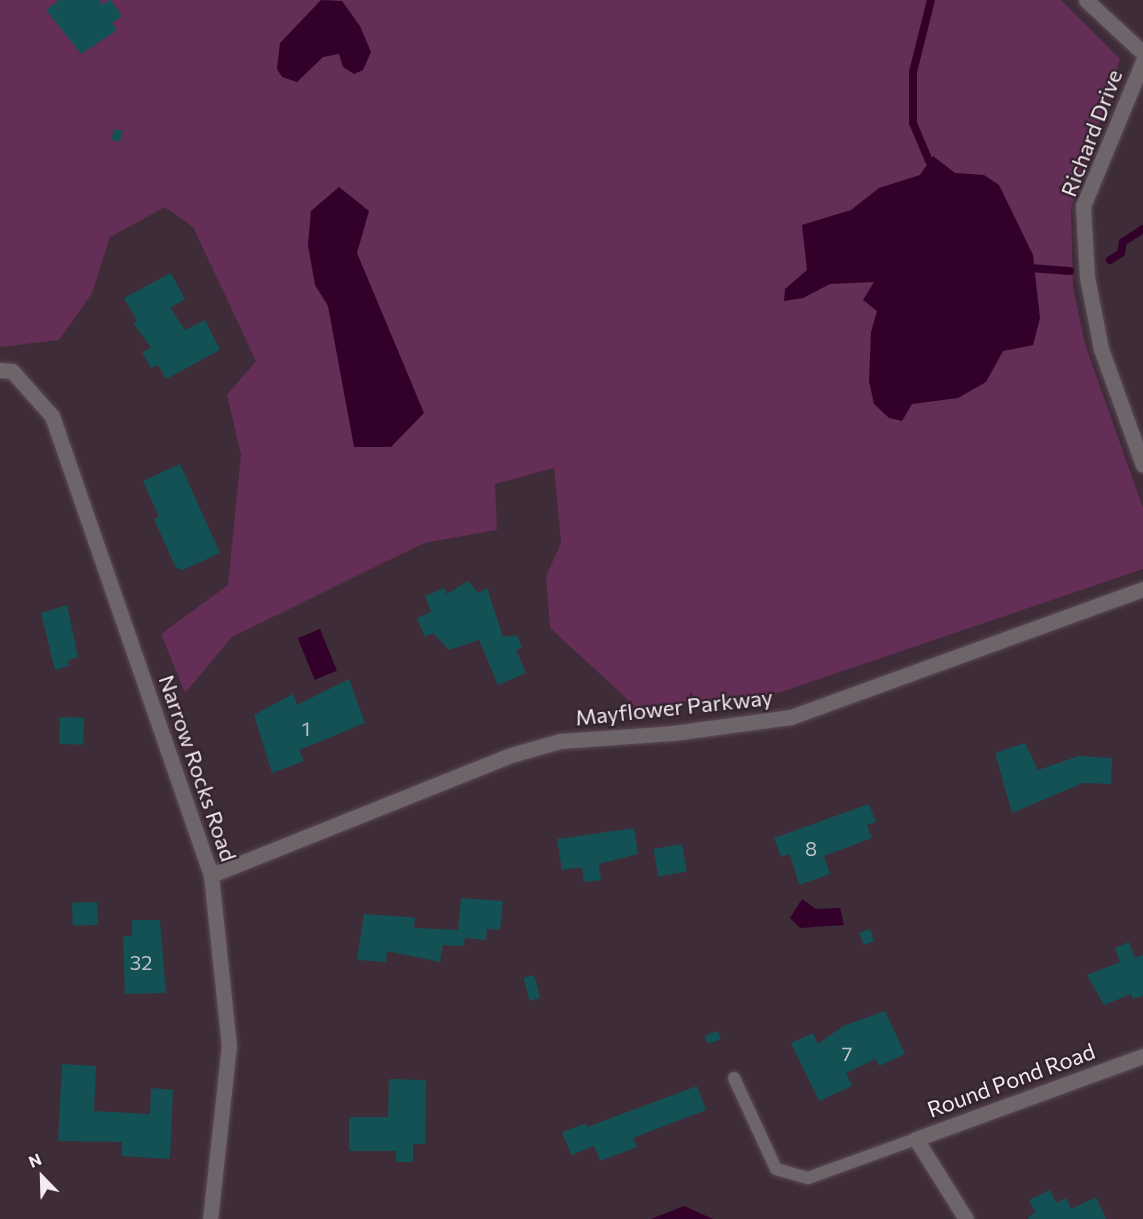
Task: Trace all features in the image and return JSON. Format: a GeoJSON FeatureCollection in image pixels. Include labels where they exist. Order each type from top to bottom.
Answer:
{"type":"FeatureCollection","features":[{"type":"Feature","properties":{"kind":"street"},"geometry":{"type":"LineString","coordinates":[[1086,0],[1143,53]]}},
{"type":"Feature","properties":{"kind":"street","name":"Richard Drive"},"geometry":{"type":"LineString","coordinates":[[1143,61],[1083,206],[1087,277],[1101,349],[1143,465]]}},
{"type":"Feature","properties":{"kind":"street","name":"Narrow Rocks Road"},"geometry":{"type":"LineString","coordinates":[[0,370],[12,371],[52,416],[211,874],[229,1044],[210,1219]]}},
{"type":"Feature","properties":{"kind":"street","name":"Mayflower Parkway"},"geometry":{"type":"LineString","coordinates":[[211,874],[511,755],[560,741],[674,733],[791,717],[1143,589]]}},
{"type":"Feature","properties":{"kind":"street","name":"Round Pond Road"},"geometry":{"type":"LineString","coordinates":[[966,1219],[916,1139],[1143,1056]]}},
{"type":"Feature","properties":{"kind":"lane"},"geometry":{"type":"LineString","coordinates":[[734,1078],[776,1169],[808,1178],[916,1139]]}},
{"type":"Feature","properties":{"kind":"shaded area"},"geometry":{"type":"Polygon","coordinates":[[[0,0],[1061,0],[1120,59],[1071,208],[1073,287],[1085,344],[1143,508],[1143,569],[778,693],[636,707],[550,628],[546,576],[561,543],[554,468],[495,484],[497,530],[424,543],[232,637],[185,693],[161,634],[228,585],[241,454],[227,395],[256,361],[193,227],[165,207],[110,237],[92,293],[59,340],[0,347],[0,0]]]}},
{"type":"Feature","properties":{"kind":"shaded area"},"geometry":{"type":"Polygon","coordinates":[[[321,0],[342,1],[360,26],[371,52],[363,70],[354,74],[343,67],[339,54],[323,57],[297,82],[282,77],[277,69],[280,43],[321,0]]]}},
{"type":"Feature","properties":{"kind":"shaded area"},"geometry":{"type":"Polygon","coordinates":[[[933,156],[955,173],[984,175],[999,185],[1033,255],[1040,318],[1033,345],[1003,351],[986,382],[958,398],[912,404],[902,421],[889,418],[874,404],[869,381],[871,332],[877,311],[863,300],[874,282],[830,284],[803,298],[784,301],[785,289],[807,270],[802,225],[851,210],[879,188],[920,175],[933,156]]]}},
{"type":"Feature","properties":{"kind":"shaded area"},"geometry":{"type":"Polygon","coordinates":[[[339,187],[369,211],[357,253],[424,413],[391,447],[354,447],[328,306],[315,285],[308,245],[311,211],[339,187]]]}},
{"type":"Feature","properties":{"kind":"shaded area"},"geometry":{"type":"Polygon","coordinates":[[[320,629],[337,671],[315,680],[298,638],[320,629]]]}},
{"type":"Feature","properties":{"kind":"shaded area"},"geometry":{"type":"Polygon","coordinates":[[[802,899],[816,909],[840,908],[844,925],[800,928],[790,918],[802,899]]]}},
{"type":"Feature","properties":{"kind":"shaded area"},"geometry":{"type":"Polygon","coordinates":[[[684,1206],[713,1219],[651,1219],[684,1206]]]}},
{"type":"Feature","properties":{"kind":"building"},"geometry":{"type":"Polygon","coordinates":[[[59,0],[101,0],[100,5],[111,0],[122,16],[112,23],[117,30],[81,54],[46,10],[59,0]]]}},
{"type":"Feature","properties":{"kind":"building"},"geometry":{"type":"Polygon","coordinates":[[[114,129],[123,131],[120,142],[112,140],[114,129]]]}},
{"type":"Feature","properties":{"kind":"building"},"geometry":{"type":"Polygon","coordinates":[[[171,273],[185,299],[171,307],[174,314],[185,330],[205,320],[220,350],[166,379],[158,365],[151,368],[142,352],[151,348],[133,323],[137,321],[124,298],[171,273]]]}},
{"type":"Feature","properties":{"kind":"building"},"geometry":{"type":"Polygon","coordinates":[[[180,464],[220,553],[183,570],[176,568],[154,519],[159,517],[143,481],[180,464]]]}},
{"type":"Feature","properties":{"kind":"building"},"geometry":{"type":"Polygon","coordinates":[[[468,581],[478,593],[487,588],[503,637],[517,635],[522,647],[516,650],[526,673],[498,685],[479,640],[449,650],[433,633],[425,637],[417,618],[431,612],[425,596],[444,588],[447,594],[468,581]]]}},
{"type":"Feature","properties":{"kind":"building"},"geometry":{"type":"Polygon","coordinates":[[[67,605],[78,657],[68,660],[69,666],[55,670],[41,613],[67,605]]]}},
{"type":"Feature","properties":{"kind":"building"},"geometry":{"type":"Polygon","coordinates":[[[349,679],[365,723],[299,750],[304,761],[272,773],[254,715],[293,694],[297,705],[349,679]]]}},
{"type":"Feature","properties":{"kind":"building"},"geometry":{"type":"Polygon","coordinates":[[[60,717],[84,718],[83,745],[59,744],[60,717]]]}},
{"type":"Feature","properties":{"kind":"building"},"geometry":{"type":"Polygon","coordinates":[[[1025,743],[1038,770],[1079,756],[1112,758],[1111,784],[1083,783],[1012,813],[995,753],[1025,743]]]}},
{"type":"Feature","properties":{"kind":"building"},"geometry":{"type":"Polygon","coordinates":[[[869,804],[876,822],[867,825],[872,838],[824,856],[830,874],[799,885],[790,854],[781,857],[774,838],[869,804]]]}},
{"type":"Feature","properties":{"kind":"building"},"geometry":{"type":"Polygon","coordinates":[[[634,828],[638,854],[599,864],[601,880],[584,882],[582,867],[562,870],[557,839],[634,828]]]}},
{"type":"Feature","properties":{"kind":"building"},"geometry":{"type":"Polygon","coordinates":[[[682,844],[687,872],[658,877],[653,849],[682,844]]]}},
{"type":"Feature","properties":{"kind":"building"},"geometry":{"type":"Polygon","coordinates":[[[461,898],[503,901],[500,930],[487,929],[486,940],[465,938],[464,946],[443,945],[440,962],[387,951],[386,962],[357,960],[364,914],[415,918],[414,928],[458,930],[461,898]]]}},
{"type":"Feature","properties":{"kind":"building"},"geometry":{"type":"Polygon","coordinates":[[[97,902],[98,925],[73,926],[72,903],[97,902]]]}},
{"type":"Feature","properties":{"kind":"building"},"geometry":{"type":"Polygon","coordinates":[[[132,920],[160,920],[166,993],[125,994],[123,936],[132,936],[132,920]]]}},
{"type":"Feature","properties":{"kind":"building"},"geometry":{"type":"Polygon","coordinates":[[[870,929],[874,941],[864,945],[860,932],[870,929]]]}},
{"type":"Feature","properties":{"kind":"building"},"geometry":{"type":"Polygon","coordinates":[[[1129,942],[1135,958],[1143,955],[1143,996],[1133,999],[1131,994],[1104,1005],[1087,975],[1120,962],[1115,948],[1129,942]]]}},
{"type":"Feature","properties":{"kind":"building"},"geometry":{"type":"Polygon","coordinates":[[[534,975],[540,998],[530,1001],[523,978],[534,975]]]}},
{"type":"Feature","properties":{"kind":"building"},"geometry":{"type":"Polygon","coordinates":[[[885,1011],[905,1054],[879,1066],[876,1059],[846,1073],[852,1086],[819,1101],[791,1043],[813,1033],[818,1044],[843,1026],[885,1011]]]}},
{"type":"Feature","properties":{"kind":"building"},"geometry":{"type":"Polygon","coordinates":[[[718,1031],[721,1040],[707,1044],[705,1035],[718,1031]]]}},
{"type":"Feature","properties":{"kind":"building"},"geometry":{"type":"Polygon","coordinates":[[[62,1064],[96,1066],[94,1111],[150,1114],[151,1088],[173,1090],[170,1159],[122,1156],[122,1142],[58,1141],[62,1064]]]}},
{"type":"Feature","properties":{"kind":"building"},"geometry":{"type":"Polygon","coordinates":[[[389,1079],[426,1080],[425,1144],[413,1144],[413,1162],[396,1162],[396,1151],[349,1151],[349,1117],[388,1117],[389,1079]]]}},
{"type":"Feature","properties":{"kind":"building"},"geometry":{"type":"Polygon","coordinates":[[[697,1086],[706,1110],[633,1138],[637,1147],[600,1161],[594,1146],[571,1155],[562,1132],[586,1123],[587,1127],[697,1086]]]}},
{"type":"Feature","properties":{"kind":"building"},"geometry":{"type":"Polygon","coordinates":[[[1050,1190],[1056,1203],[1066,1198],[1071,1209],[1096,1197],[1106,1219],[1027,1219],[1035,1212],[1029,1200],[1050,1190]]]}},
{"type":"Feature","properties":{"kind":"waterway"},"geometry":{"type":"LineString","coordinates":[[929,161],[913,123],[913,72],[931,0]]}},
{"type":"Feature","properties":{"kind":"waterway"},"geometry":{"type":"LineString","coordinates":[[1110,260],[1121,253],[1123,242],[1143,229]]}},
{"type":"Feature","properties":{"kind":"waterway"},"geometry":{"type":"LineString","coordinates":[[1030,268],[1070,271]]}}]}
